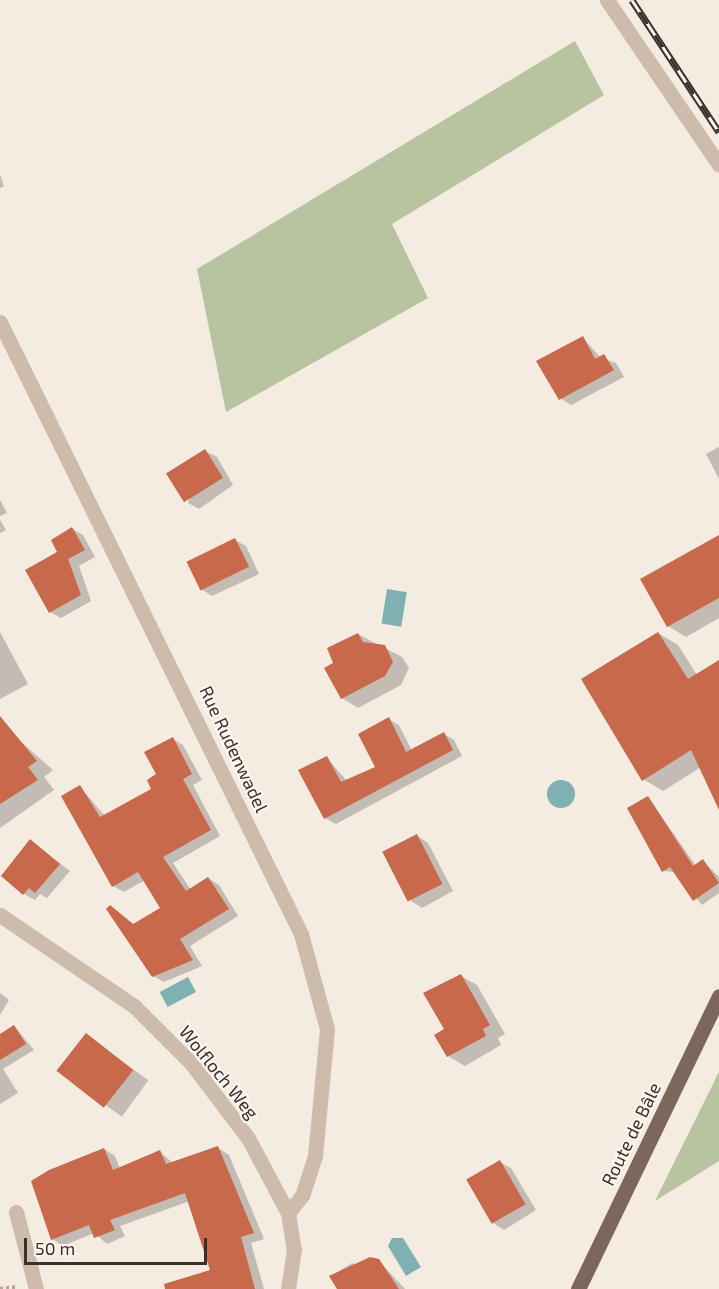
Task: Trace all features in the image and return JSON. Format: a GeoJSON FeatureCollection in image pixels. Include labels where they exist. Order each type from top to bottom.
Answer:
{"type":"FeatureCollection","features":[{"type":"Feature","properties":{"kind":"main road","name":"Route de Bâle"},"geometry":{"type":"LineString","coordinates":[[578,1289],[719,996]]}},
{"type":"Feature","properties":{"kind":"street"},"geometry":{"type":"LineString","coordinates":[[607,0],[719,165]]}},
{"type":"Feature","properties":{"kind":"street","name":"Rue Rudenwadel"},"geometry":{"type":"LineString","coordinates":[[0,322],[301,934],[327,1029],[315,1156],[303,1194],[288,1213]]}},
{"type":"Feature","properties":{"kind":"street","name":"Wolfloch Weg"},"geometry":{"type":"LineString","coordinates":[[0,915],[134,1006],[190,1063],[248,1138],[288,1213],[294,1249],[288,1289]]}},
{"type":"Feature","properties":{"kind":"street"},"geometry":{"type":"LineString","coordinates":[[16,1212],[36,1289]]}},
{"type":"Feature","properties":{"kind":"green space"},"geometry":{"type":"Polygon","coordinates":[[[575,41],[604,95],[392,224],[428,298],[226,412],[197,269],[575,41]]]}},
{"type":"Feature","properties":{"kind":"green space"},"geometry":{"type":"Polygon","coordinates":[[[719,1072],[719,1161],[655,1201],[719,1072]]]}},
{"type":"Feature","properties":{"kind":"water"},"geometry":{"type":"Polygon","coordinates":[[[387,589],[407,592],[401,627],[382,624],[387,589]]]}},
{"type":"Feature","properties":{"kind":"water"},"geometry":{"type":"Polygon","coordinates":[[[561,780],[571,784],[575,794],[571,804],[561,808],[551,804],[547,794],[551,784],[561,780]]]}},
{"type":"Feature","properties":{"kind":"water"},"geometry":{"type":"Polygon","coordinates":[[[188,977],[196,992],[168,1007],[160,992],[188,977]]]}},
{"type":"Feature","properties":{"kind":"water"},"geometry":{"type":"Polygon","coordinates":[[[392,1238],[403,1238],[421,1267],[406,1276],[388,1246],[392,1238]]]}},
{"type":"Feature","properties":{"kind":"building"},"geometry":{"type":"Polygon","coordinates":[[[583,336],[595,359],[604,354],[614,370],[559,400],[536,361],[583,336]]]}},
{"type":"Feature","properties":{"kind":"building"},"geometry":{"type":"Polygon","coordinates":[[[205,449],[223,478],[184,502],[166,473],[205,449]]]}},
{"type":"Feature","properties":{"kind":"building"},"geometry":{"type":"Polygon","coordinates":[[[72,527],[85,550],[68,559],[81,595],[49,613],[25,570],[57,552],[51,540],[72,527]]]}},
{"type":"Feature","properties":{"kind":"building"},"geometry":{"type":"Polygon","coordinates":[[[719,535],[719,598],[667,627],[640,579],[719,535]]]}},
{"type":"Feature","properties":{"kind":"building"},"geometry":{"type":"Polygon","coordinates":[[[235,538],[249,567],[200,590],[186,562],[235,538]]]}},
{"type":"Feature","properties":{"kind":"building"},"geometry":{"type":"Polygon","coordinates":[[[658,632],[688,679],[719,660],[719,810],[691,750],[642,781],[581,679],[658,632]]]}},
{"type":"Feature","properties":{"kind":"building"},"geometry":{"type":"Polygon","coordinates":[[[358,633],[363,642],[385,645],[393,662],[385,676],[341,699],[324,668],[333,663],[327,648],[358,633]]]}},
{"type":"Feature","properties":{"kind":"building"},"geometry":{"type":"Polygon","coordinates":[[[0,716],[37,761],[28,767],[38,780],[0,804],[0,716]]]}},
{"type":"Feature","properties":{"kind":"building"},"geometry":{"type":"Polygon","coordinates":[[[389,717],[406,752],[444,732],[453,750],[324,819],[298,770],[327,756],[341,782],[375,767],[358,734],[389,717]]]}},
{"type":"Feature","properties":{"kind":"building"},"geometry":{"type":"Polygon","coordinates":[[[173,737],[192,774],[183,779],[211,830],[163,857],[186,891],[208,877],[229,909],[180,939],[193,960],[152,977],[106,909],[110,905],[133,924],[160,908],[138,872],[112,887],[61,796],[80,785],[100,817],[151,789],[147,780],[156,774],[144,752],[173,737]]]}},
{"type":"Feature","properties":{"kind":"building"},"geometry":{"type":"Polygon","coordinates":[[[648,796],[693,866],[703,859],[719,883],[693,901],[670,867],[662,872],[627,808],[648,796]]]}},
{"type":"Feature","properties":{"kind":"building"},"geometry":{"type":"Polygon","coordinates":[[[417,834],[442,884],[408,902],[382,852],[417,834]]]}},
{"type":"Feature","properties":{"kind":"building"},"geometry":{"type":"Polygon","coordinates":[[[30,839],[60,864],[35,893],[29,888],[23,895],[1,876],[30,839]]]}},
{"type":"Feature","properties":{"kind":"building"},"geometry":{"type":"Polygon","coordinates":[[[461,974],[490,1025],[483,1029],[486,1036],[447,1057],[434,1035],[444,1029],[423,993],[461,974]]]}},
{"type":"Feature","properties":{"kind":"building"},"geometry":{"type":"Polygon","coordinates":[[[14,1025],[26,1044],[0,1060],[0,1034],[14,1025]]]}},
{"type":"Feature","properties":{"kind":"building"},"geometry":{"type":"Polygon","coordinates":[[[86,1033],[133,1070],[104,1108],[56,1071],[86,1033]]]}},
{"type":"Feature","properties":{"kind":"building"},"geometry":{"type":"Polygon","coordinates":[[[218,1146],[254,1233],[241,1237],[255,1289],[165,1289],[164,1284],[210,1270],[185,1193],[110,1220],[115,1230],[94,1238],[89,1225],[51,1240],[31,1181],[49,1170],[104,1148],[113,1170],[160,1150],[166,1164],[218,1146]]]}},
{"type":"Feature","properties":{"kind":"building"},"geometry":{"type":"Polygon","coordinates":[[[500,1160],[526,1204],[492,1224],[466,1180],[500,1160]]]}},
{"type":"Feature","properties":{"kind":"building"},"geometry":{"type":"Polygon","coordinates":[[[370,1257],[379,1259],[399,1289],[337,1289],[329,1276],[370,1257]]]}},
{"type":"Feature","properties":{"kind":"railway"},"geometry":{"type":"LineString","coordinates":[[632,0],[719,132]]}}]}
